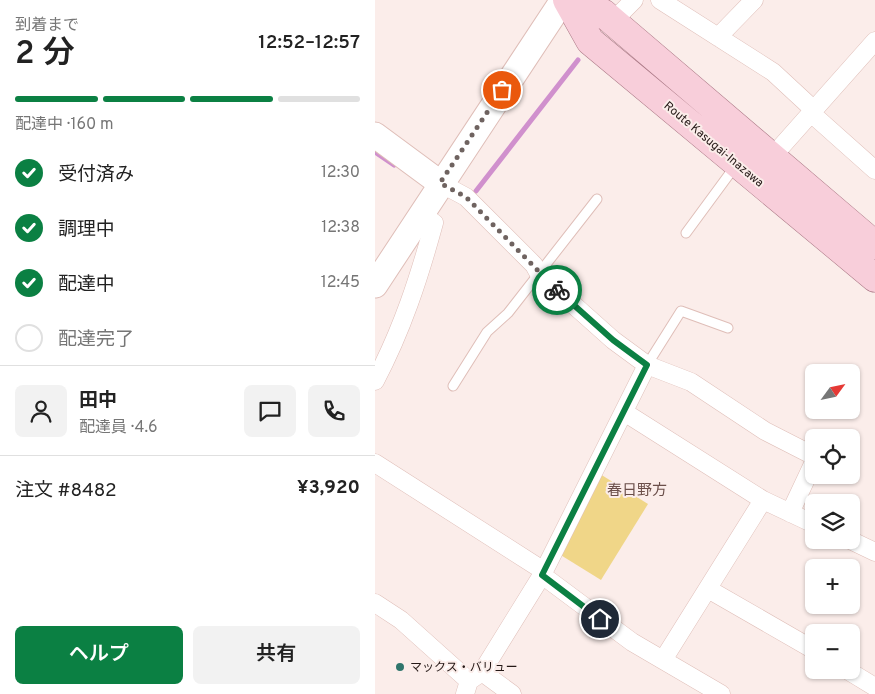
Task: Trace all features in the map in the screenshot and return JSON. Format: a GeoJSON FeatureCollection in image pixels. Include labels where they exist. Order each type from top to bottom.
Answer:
{"type":"FeatureCollection","features":[{"type":"Feature","properties":{"kind":"main road"},"geometry":{"type":"LineString","coordinates":[[375,285],[440,183],[563,0]]}},
{"type":"Feature","properties":{"kind":"main road","name":"Route Kasugai-Inazawa"},"geometry":{"type":"LineString","coordinates":[[567,0],[590,41],[875,278]]}},
{"type":"Feature","properties":{"kind":"main road"},"geometry":{"type":"LineString","coordinates":[[573,0],[603,13],[613,21],[875,245]]}},
{"type":"Feature","properties":{"kind":"main road"},"geometry":{"type":"LineString","coordinates":[[375,135],[440,183]]}},
{"type":"Feature","properties":{"kind":"street"},"geometry":{"type":"LineString","coordinates":[[613,21],[634,0]]}},
{"type":"Feature","properties":{"kind":"street"},"geometry":{"type":"LineString","coordinates":[[660,0],[773,72],[875,170]]}},
{"type":"Feature","properties":{"kind":"street"},"geometry":{"type":"LineString","coordinates":[[718,37],[754,0]]}},
{"type":"Feature","properties":{"kind":"street"},"geometry":{"type":"LineString","coordinates":[[772,157],[875,41]]}},
{"type":"Feature","properties":{"kind":"street"},"geometry":{"type":"LineString","coordinates":[[440,183],[466,197],[527,258],[539,274],[613,340],[647,365],[691,382],[765,431],[805,451]]}},
{"type":"Feature","properties":{"kind":"street"},"geometry":{"type":"LineString","coordinates":[[375,381],[391,350],[418,283],[434,223],[421,214]]}},
{"type":"Feature","properties":{"kind":"street"},"geometry":{"type":"LineString","coordinates":[[472,682],[543,573],[647,365]]}},
{"type":"Feature","properties":{"kind":"street"},"geometry":{"type":"LineString","coordinates":[[624,412],[763,500],[805,520]]}},
{"type":"Feature","properties":{"kind":"street"},"geometry":{"type":"LineString","coordinates":[[375,464],[543,573],[632,642],[721,694]]}},
{"type":"Feature","properties":{"kind":"street"},"geometry":{"type":"LineString","coordinates":[[790,513],[805,481]]}},
{"type":"Feature","properties":{"kind":"street"},"geometry":{"type":"LineString","coordinates":[[663,660],[763,500]]}},
{"type":"Feature","properties":{"kind":"street"},"geometry":{"type":"LineString","coordinates":[[860,545],[875,552]]}},
{"type":"Feature","properties":{"kind":"street"},"geometry":{"type":"LineString","coordinates":[[708,589],[805,645]]}},
{"type":"Feature","properties":{"kind":"street"},"geometry":{"type":"LineString","coordinates":[[375,602],[401,620],[472,682],[512,694]]}},
{"type":"Feature","properties":{"kind":"street"},"geometry":{"type":"LineString","coordinates":[[860,678],[875,687]]}},
{"type":"Feature","properties":{"kind":"lane"},"geometry":{"type":"LineString","coordinates":[[686,233],[737,163]]}},
{"type":"Feature","properties":{"kind":"lane"},"geometry":{"type":"LineString","coordinates":[[453,386],[487,332],[508,313],[597,199]]}},
{"type":"Feature","properties":{"kind":"lane"},"geometry":{"type":"LineString","coordinates":[[647,365],[681,311],[728,328]]}},
{"type":"Feature","properties":{"kind":"shaded area"},"geometry":{"type":"Polygon","coordinates":[[[600,474],[648,504],[601,580],[559,554],[600,474]]]}},
{"type":"Feature","properties":{"kind":"waterway"},"geometry":{"type":"LineString","coordinates":[[476,191],[578,60]]}},
{"type":"Feature","properties":{"kind":"waterway"},"geometry":{"type":"LineString","coordinates":[[375,152],[394,165]]}},
{"type":"Feature","properties":{"kind":"way so far"},"geometry":{"type":"LineString","coordinates":[[502,90],[440,183],[466,197],[514,243],[534,265],[539,274],[557,290]]}},
{"type":"Feature","properties":{"kind":"place","name":"マックス・バリュー"},"geometry":{"type":"Point","coordinates":[400,667]}},
{"type":"Feature","properties":{"kind":"district","name":"春日野方"},"geometry":{"type":"Point","coordinates":[637,490]}},
{"type":"Feature","properties":{"kind":"route"},"geometry":{"type":"LineString","coordinates":[[557,290],[613,340],[647,365],[542,575],[583,608],[600,619]]}}]}
